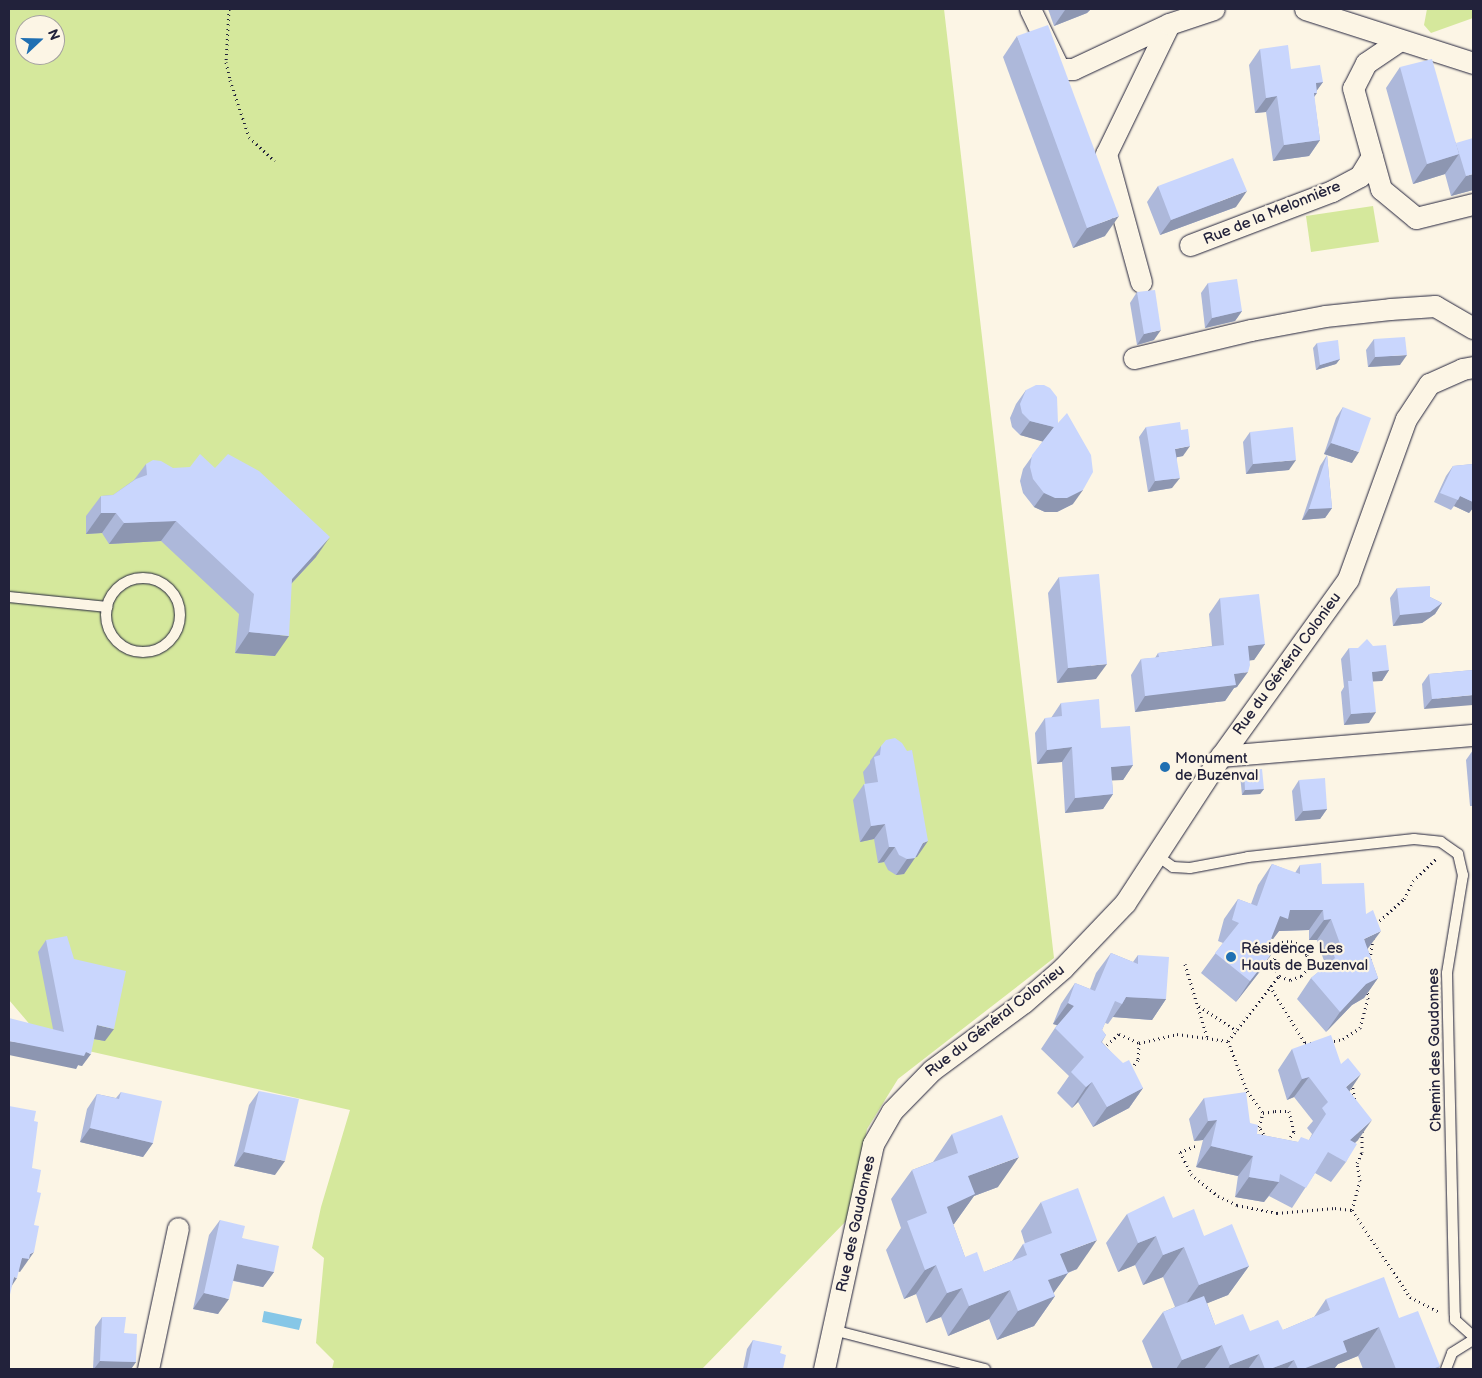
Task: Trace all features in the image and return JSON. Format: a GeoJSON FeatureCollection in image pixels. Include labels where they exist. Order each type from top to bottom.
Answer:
{"type":"FeatureCollection","features":[{"type":"Feature","properties":{"kind":"street"},"geometry":{"type":"LineString","coordinates":[[1030,9],[1059,69],[1073,68],[1169,24],[1214,9]]}},
{"type":"Feature","properties":{"kind":"street"},"geometry":{"type":"LineString","coordinates":[[1305,9],[1473,63]]}},
{"type":"Feature","properties":{"kind":"street"},"geometry":{"type":"LineString","coordinates":[[1141,282],[1106,154],[1169,24]]}},
{"type":"Feature","properties":{"kind":"street"},"geometry":{"type":"LineString","coordinates":[[1400,40],[1366,63],[1353,88],[1381,189],[1416,218],[1473,204]]}},
{"type":"Feature","properties":{"kind":"street","name":"Rue de la Melonnière"},"geometry":{"type":"LineString","coordinates":[[1190,245],[1332,191],[1360,176],[1372,156]]}},
{"type":"Feature","properties":{"kind":"street"},"geometry":{"type":"LineString","coordinates":[[1134,358],[1251,330],[1325,316],[1390,309],[1435,306],[1473,328]]}},
{"type":"Feature","properties":{"kind":"street","name":"Rue du Général Colonieu"},"geometry":{"type":"LineString","coordinates":[[911,1090],[932,1070],[1024,1002],[1063,968],[1125,903],[1220,756],[1348,579],[1406,419],[1429,384],[1462,369],[1473,367]]}},
{"type":"Feature","properties":{"kind":"street"},"geometry":{"type":"LineString","coordinates":[[1220,756],[1473,736]]}},
{"type":"Feature","properties":{"kind":"street","name":"Rue des Gaudonnes"},"geometry":{"type":"LineString","coordinates":[[824,1369],[873,1144],[892,1111],[911,1090]]}},
{"type":"Feature","properties":{"kind":"street"},"geometry":{"type":"LineString","coordinates":[[148,1369],[178,1228]]}},
{"type":"Feature","properties":{"kind":"lane"},"geometry":{"type":"LineString","coordinates":[[150,578],[168,587],[176,597],[180,609],[180,622],[176,633],[164,646],[147,652],[136,651],[125,647],[112,635],[106,619],[107,607],[111,595],[120,585],[131,579],[150,578]]}},
{"type":"Feature","properties":{"kind":"lane"},"geometry":{"type":"LineString","coordinates":[[9,597],[107,607]]}},
{"type":"Feature","properties":{"kind":"lane"},"geometry":{"type":"LineString","coordinates":[[1156,856],[1173,867],[1190,868],[1248,857],[1414,839],[1441,842],[1448,847]]}},
{"type":"Feature","properties":{"kind":"lane","name":"Chemin des Gaudonnes"},"geometry":{"type":"LineString","coordinates":[[1448,847],[1458,854],[1463,875],[1447,974],[1455,1320]]}},
{"type":"Feature","properties":{"kind":"lane"},"geometry":{"type":"LineString","coordinates":[[1455,1320],[1473,1336]]}},
{"type":"Feature","properties":{"kind":"lane"},"geometry":{"type":"LineString","coordinates":[[833,1330],[985,1369]]}},
{"type":"Feature","properties":{"kind":"lane"},"geometry":{"type":"LineString","coordinates":[[1447,1366],[1452,1353],[1473,1340]]}},
{"type":"Feature","properties":{"kind":"path"},"geometry":{"type":"LineString","coordinates":[[229,9],[226,62],[230,80],[249,137],[275,161]]}},
{"type":"Feature","properties":{"kind":"path"},"geometry":{"type":"LineString","coordinates":[[1371,929],[1404,898],[1413,881],[1448,847]]}},
{"type":"Feature","properties":{"kind":"path"},"geometry":{"type":"LineString","coordinates":[[1370,960],[1372,934]]}},
{"type":"Feature","properties":{"kind":"path"},"geometry":{"type":"LineString","coordinates":[[1292,941],[1300,945],[1307,955],[1309,968],[1301,976],[1290,980],[1279,976],[1274,964],[1276,950],[1282,942],[1292,941]]}},
{"type":"Feature","properties":{"kind":"path"},"geometry":{"type":"LineString","coordinates":[[1185,964],[1207,1037]]}},
{"type":"Feature","properties":{"kind":"path"},"geometry":{"type":"LineString","coordinates":[[1228,1041],[1279,976]]}},
{"type":"Feature","properties":{"kind":"path"},"geometry":{"type":"LineString","coordinates":[[1270,986],[1305,1043],[1319,1043]]}},
{"type":"Feature","properties":{"kind":"path"},"geometry":{"type":"LineString","coordinates":[[1324,1043],[1343,1039],[1360,1028],[1368,999],[1366,986]]}},
{"type":"Feature","properties":{"kind":"path"},"geometry":{"type":"LineString","coordinates":[[1198,1006],[1237,1031]]}},
{"type":"Feature","properties":{"kind":"path"},"geometry":{"type":"LineString","coordinates":[[1139,1043],[1138,1060],[1129,1072],[1117,1072],[1106,1059],[1108,1045],[1119,1034],[1139,1043],[1177,1034],[1228,1041]]}},
{"type":"Feature","properties":{"kind":"path"},"geometry":{"type":"LineString","coordinates":[[1228,1041],[1247,1091],[1263,1113]]}},
{"type":"Feature","properties":{"kind":"path"},"geometry":{"type":"LineString","coordinates":[[1348,1078],[1353,1084],[1355,1104]]}},
{"type":"Feature","properties":{"kind":"path"},"geometry":{"type":"LineString","coordinates":[[1289,1110],[1294,1132],[1287,1142],[1277,1146],[1266,1138],[1259,1128],[1263,1113],[1289,1110]]}},
{"type":"Feature","properties":{"kind":"path"},"geometry":{"type":"LineString","coordinates":[[1359,1125],[1363,1133],[1362,1152],[1357,1163],[1360,1181],[1352,1210],[1410,1297],[1455,1320]]}},
{"type":"Feature","properties":{"kind":"path"},"geometry":{"type":"LineString","coordinates":[[1195,1146],[1180,1152],[1191,1174],[1218,1196],[1237,1204],[1276,1213],[1335,1208],[1352,1210]]}},
{"type":"Feature","properties":{"kind":"green space"},"geometry":{"type":"Polygon","coordinates":[[[9,9],[944,9],[1054,958],[898,1079],[867,1129],[849,1218],[702,1369],[332,1369],[334,1361],[316,1343],[324,1258],[312,1248],[321,1207],[350,1110],[44,1041],[9,1000],[9,9]]]}},
{"type":"Feature","properties":{"kind":"green space"},"geometry":{"type":"Polygon","coordinates":[[[1427,9],[1473,9],[1473,18],[1431,33],[1424,25],[1427,9]]]}},
{"type":"Feature","properties":{"kind":"green space"},"geometry":{"type":"Polygon","coordinates":[[[1373,206],[1379,242],[1311,252],[1306,216],[1373,206]]]}},
{"type":"Feature","properties":{"kind":"water"},"geometry":{"type":"Polygon","coordinates":[[[264,1311],[302,1319],[299,1330],[262,1322],[264,1311]]]}},
{"type":"Feature","properties":{"kind":"building"},"geometry":{"type":"Polygon","coordinates":[[[1048,25],[1119,216],[1087,228],[1017,36],[1048,25]]]}},
{"type":"Feature","properties":{"kind":"building"},"geometry":{"type":"Polygon","coordinates":[[[1288,45],[1291,69],[1320,65],[1323,82],[1316,83],[1317,93],[1314,93],[1320,140],[1284,145],[1277,96],[1266,98],[1260,49],[1288,45]]]}},
{"type":"Feature","properties":{"kind":"building"},"geometry":{"type":"Polygon","coordinates":[[[1432,59],[1459,154],[1427,164],[1400,67],[1432,59]]]}},
{"type":"Feature","properties":{"kind":"building"},"geometry":{"type":"Polygon","coordinates":[[[1473,138],[1473,174],[1466,176],[1456,143],[1473,138]]]}},
{"type":"Feature","properties":{"kind":"building"},"geometry":{"type":"Polygon","coordinates":[[[1233,158],[1247,191],[1171,220],[1158,186],[1233,158]]]}},
{"type":"Feature","properties":{"kind":"building"},"geometry":{"type":"Polygon","coordinates":[[[1237,279],[1242,311],[1212,318],[1208,283],[1237,279]]]}},
{"type":"Feature","properties":{"kind":"building"},"geometry":{"type":"Polygon","coordinates":[[[1155,290],[1161,330],[1144,334],[1137,292],[1155,290]]]}},
{"type":"Feature","properties":{"kind":"building"},"geometry":{"type":"Polygon","coordinates":[[[1405,337],[1407,355],[1375,357],[1374,339],[1405,337]]]}},
{"type":"Feature","properties":{"kind":"building"},"geometry":{"type":"Polygon","coordinates":[[[1338,340],[1340,359],[1320,365],[1317,343],[1338,340]]]}},
{"type":"Feature","properties":{"kind":"building"},"geometry":{"type":"Polygon","coordinates":[[[1036,385],[1044,385],[1050,388],[1057,397],[1058,423],[1067,413],[1091,455],[1093,472],[1083,490],[1067,498],[1055,498],[1044,493],[1033,479],[1030,467],[1032,455],[1054,427],[1030,421],[1022,413],[1020,404],[1026,390],[1036,385]]]}},
{"type":"Feature","properties":{"kind":"building"},"geometry":{"type":"Polygon","coordinates":[[[1343,407],[1371,418],[1359,452],[1331,443],[1343,407]]]}},
{"type":"Feature","properties":{"kind":"building"},"geometry":{"type":"Polygon","coordinates":[[[1180,422],[1181,430],[1188,429],[1190,446],[1175,449],[1180,478],[1155,481],[1146,427],[1180,422]]]}},
{"type":"Feature","properties":{"kind":"building"},"geometry":{"type":"Polygon","coordinates":[[[1293,427],[1296,460],[1253,464],[1250,432],[1293,427]]]}},
{"type":"Feature","properties":{"kind":"building"},"geometry":{"type":"Polygon","coordinates":[[[200,454],[215,468],[228,454],[259,471],[330,537],[292,579],[289,636],[249,632],[254,594],[176,521],[124,523],[116,513],[101,513],[101,496],[113,495],[136,479],[147,475],[146,464],[153,460],[161,461],[173,468],[190,467],[200,454]]]}},
{"type":"Feature","properties":{"kind":"building"},"geometry":{"type":"Polygon","coordinates":[[[1327,455],[1332,508],[1309,509],[1327,455]]]}},
{"type":"Feature","properties":{"kind":"building"},"geometry":{"type":"Polygon","coordinates":[[[1473,464],[1473,502],[1460,496],[1458,500],[1440,493],[1453,466],[1473,464]]]}},
{"type":"Feature","properties":{"kind":"building"},"geometry":{"type":"Polygon","coordinates":[[[1099,574],[1107,664],[1068,668],[1059,577],[1099,574]]]}},
{"type":"Feature","properties":{"kind":"building"},"geometry":{"type":"Polygon","coordinates":[[[1430,586],[1430,597],[1442,603],[1430,612],[1400,615],[1397,588],[1430,586]]]}},
{"type":"Feature","properties":{"kind":"building"},"geometry":{"type":"Polygon","coordinates":[[[1259,594],[1265,644],[1248,646],[1250,665],[1248,672],[1234,674],[1236,685],[1145,696],[1141,659],[1159,657],[1158,653],[1224,645],[1220,598],[1259,594]]]}},
{"type":"Feature","properties":{"kind":"building"},"geometry":{"type":"Polygon","coordinates":[[[1367,639],[1373,646],[1386,645],[1389,670],[1372,672],[1376,712],[1351,714],[1348,681],[1352,681],[1349,648],[1358,648],[1367,639]]]}},
{"type":"Feature","properties":{"kind":"building"},"geometry":{"type":"Polygon","coordinates":[[[1473,670],[1473,695],[1432,699],[1429,674],[1473,670]]]}},
{"type":"Feature","properties":{"kind":"building"},"geometry":{"type":"Polygon","coordinates":[[[1099,699],[1101,728],[1130,726],[1133,765],[1111,767],[1113,794],[1075,798],[1072,747],[1047,750],[1045,718],[1062,716],[1061,703],[1099,699]]]}},
{"type":"Feature","properties":{"kind":"building"},"geometry":{"type":"Polygon","coordinates":[[[895,738],[902,743],[907,751],[912,750],[928,841],[923,843],[915,858],[907,859],[899,855],[895,847],[889,847],[885,824],[871,826],[864,784],[878,782],[874,757],[880,755],[881,746],[886,740],[895,738]]]}},
{"type":"Feature","properties":{"kind":"building"},"geometry":{"type":"Polygon","coordinates":[[[1262,769],[1264,789],[1245,790],[1244,770],[1262,769]]]}},
{"type":"Feature","properties":{"kind":"building"},"geometry":{"type":"Polygon","coordinates":[[[1325,778],[1327,809],[1303,811],[1299,780],[1325,778]]]}},
{"type":"Feature","properties":{"kind":"building"},"geometry":{"type":"Polygon","coordinates":[[[1321,863],[1322,884],[1364,883],[1366,914],[1373,910],[1381,931],[1364,939],[1378,978],[1366,984],[1340,1012],[1311,978],[1335,958],[1333,953],[1342,949],[1331,919],[1324,920],[1323,910],[1290,910],[1288,919],[1280,916],[1269,944],[1275,949],[1250,981],[1215,953],[1239,923],[1232,920],[1238,899],[1257,906],[1272,864],[1300,874],[1300,865],[1321,863]]]}},
{"type":"Feature","properties":{"kind":"building"},"geometry":{"type":"Polygon","coordinates":[[[67,936],[74,959],[126,971],[114,1029],[97,1025],[91,1054],[86,1052],[84,1056],[9,1041],[9,1018],[64,1032],[46,940],[67,936]]]}},
{"type":"Feature","properties":{"kind":"building"},"geometry":{"type":"Polygon","coordinates":[[[1111,953],[1138,964],[1138,955],[1169,957],[1166,999],[1126,997],[1122,1004],[1115,1001],[1102,1030],[1106,1035],[1101,1042],[1123,1063],[1129,1060],[1143,1088],[1107,1107],[1092,1082],[1086,1087],[1071,1072],[1084,1057],[1055,1028],[1074,1006],[1068,1003],[1075,983],[1095,991],[1111,953]]]}},
{"type":"Feature","properties":{"kind":"building"},"geometry":{"type":"Polygon","coordinates":[[[1331,1035],[1341,1064],[1348,1058],[1361,1074],[1346,1087],[1372,1120],[1350,1140],[1357,1144],[1346,1162],[1328,1152],[1306,1188],[1280,1174],[1279,1182],[1249,1177],[1253,1156],[1211,1146],[1217,1120],[1208,1121],[1204,1098],[1246,1092],[1250,1123],[1258,1125],[1257,1134],[1298,1142],[1301,1137],[1309,1140],[1326,1114],[1322,1108],[1328,1102],[1309,1077],[1302,1079],[1292,1049],[1331,1035]]]}},
{"type":"Feature","properties":{"kind":"building"},"geometry":{"type":"Polygon","coordinates":[[[259,1091],[299,1099],[285,1161],[244,1152],[259,1091]]]}},
{"type":"Feature","properties":{"kind":"building"},"geometry":{"type":"Polygon","coordinates":[[[121,1092],[162,1101],[153,1143],[90,1128],[97,1094],[119,1099],[121,1092]]]}},
{"type":"Feature","properties":{"kind":"building"},"geometry":{"type":"Polygon","coordinates":[[[9,1106],[36,1111],[34,1121],[38,1122],[32,1168],[41,1170],[37,1192],[41,1193],[34,1225],[39,1226],[34,1252],[30,1254],[29,1259],[22,1258],[17,1278],[14,1277],[9,1299],[9,1106]]]}},
{"type":"Feature","properties":{"kind":"building"},"geometry":{"type":"Polygon","coordinates":[[[1002,1115],[1019,1157],[968,1176],[975,1194],[947,1207],[965,1257],[977,1252],[984,1272],[1027,1255],[1023,1244],[1052,1233],[1041,1202],[1078,1188],[1097,1240],[1060,1254],[1068,1273],[1048,1280],[1055,1296],[1018,1311],[1010,1290],[969,1306],[962,1288],[947,1293],[936,1265],[925,1270],[907,1221],[927,1213],[912,1170],[958,1153],[952,1134],[1002,1115]]]}},
{"type":"Feature","properties":{"kind":"building"},"geometry":{"type":"Polygon","coordinates":[[[1164,1196],[1173,1218],[1194,1209],[1204,1236],[1232,1224],[1249,1266],[1199,1285],[1184,1247],[1163,1255],[1156,1236],[1138,1243],[1127,1214],[1164,1196]]]}},
{"type":"Feature","properties":{"kind":"building"},"geometry":{"type":"Polygon","coordinates":[[[220,1220],[245,1226],[242,1238],[279,1246],[274,1272],[237,1264],[229,1299],[204,1293],[220,1220]]]}},
{"type":"Feature","properties":{"kind":"building"},"geometry":{"type":"Polygon","coordinates":[[[1384,1277],[1399,1318],[1418,1311],[1440,1366],[1433,1369],[1396,1369],[1379,1327],[1343,1341],[1347,1352],[1303,1369],[1298,1369],[1294,1360],[1265,1369],[1259,1354],[1230,1365],[1222,1345],[1182,1360],[1163,1312],[1204,1296],[1215,1325],[1243,1314],[1250,1331],[1278,1320],[1283,1330],[1330,1310],[1326,1299],[1384,1277]]]}},
{"type":"Feature","properties":{"kind":"building"},"geometry":{"type":"Polygon","coordinates":[[[102,1317],[126,1317],[124,1333],[137,1334],[136,1362],[100,1361],[102,1317]]]}},
{"type":"Feature","properties":{"kind":"building"},"geometry":{"type":"Polygon","coordinates":[[[753,1340],[782,1346],[780,1353],[786,1355],[783,1369],[747,1369],[753,1340]]]}},
{"type":"Feature","properties":{"kind":"place","name":"Monument de Buzenval"},"geometry":{"type":"Point","coordinates":[1165,767]}},
{"type":"Feature","properties":{"kind":"place","name":"Résidence Les Hauts de Buzenval"},"geometry":{"type":"Point","coordinates":[1231,957]}}]}
